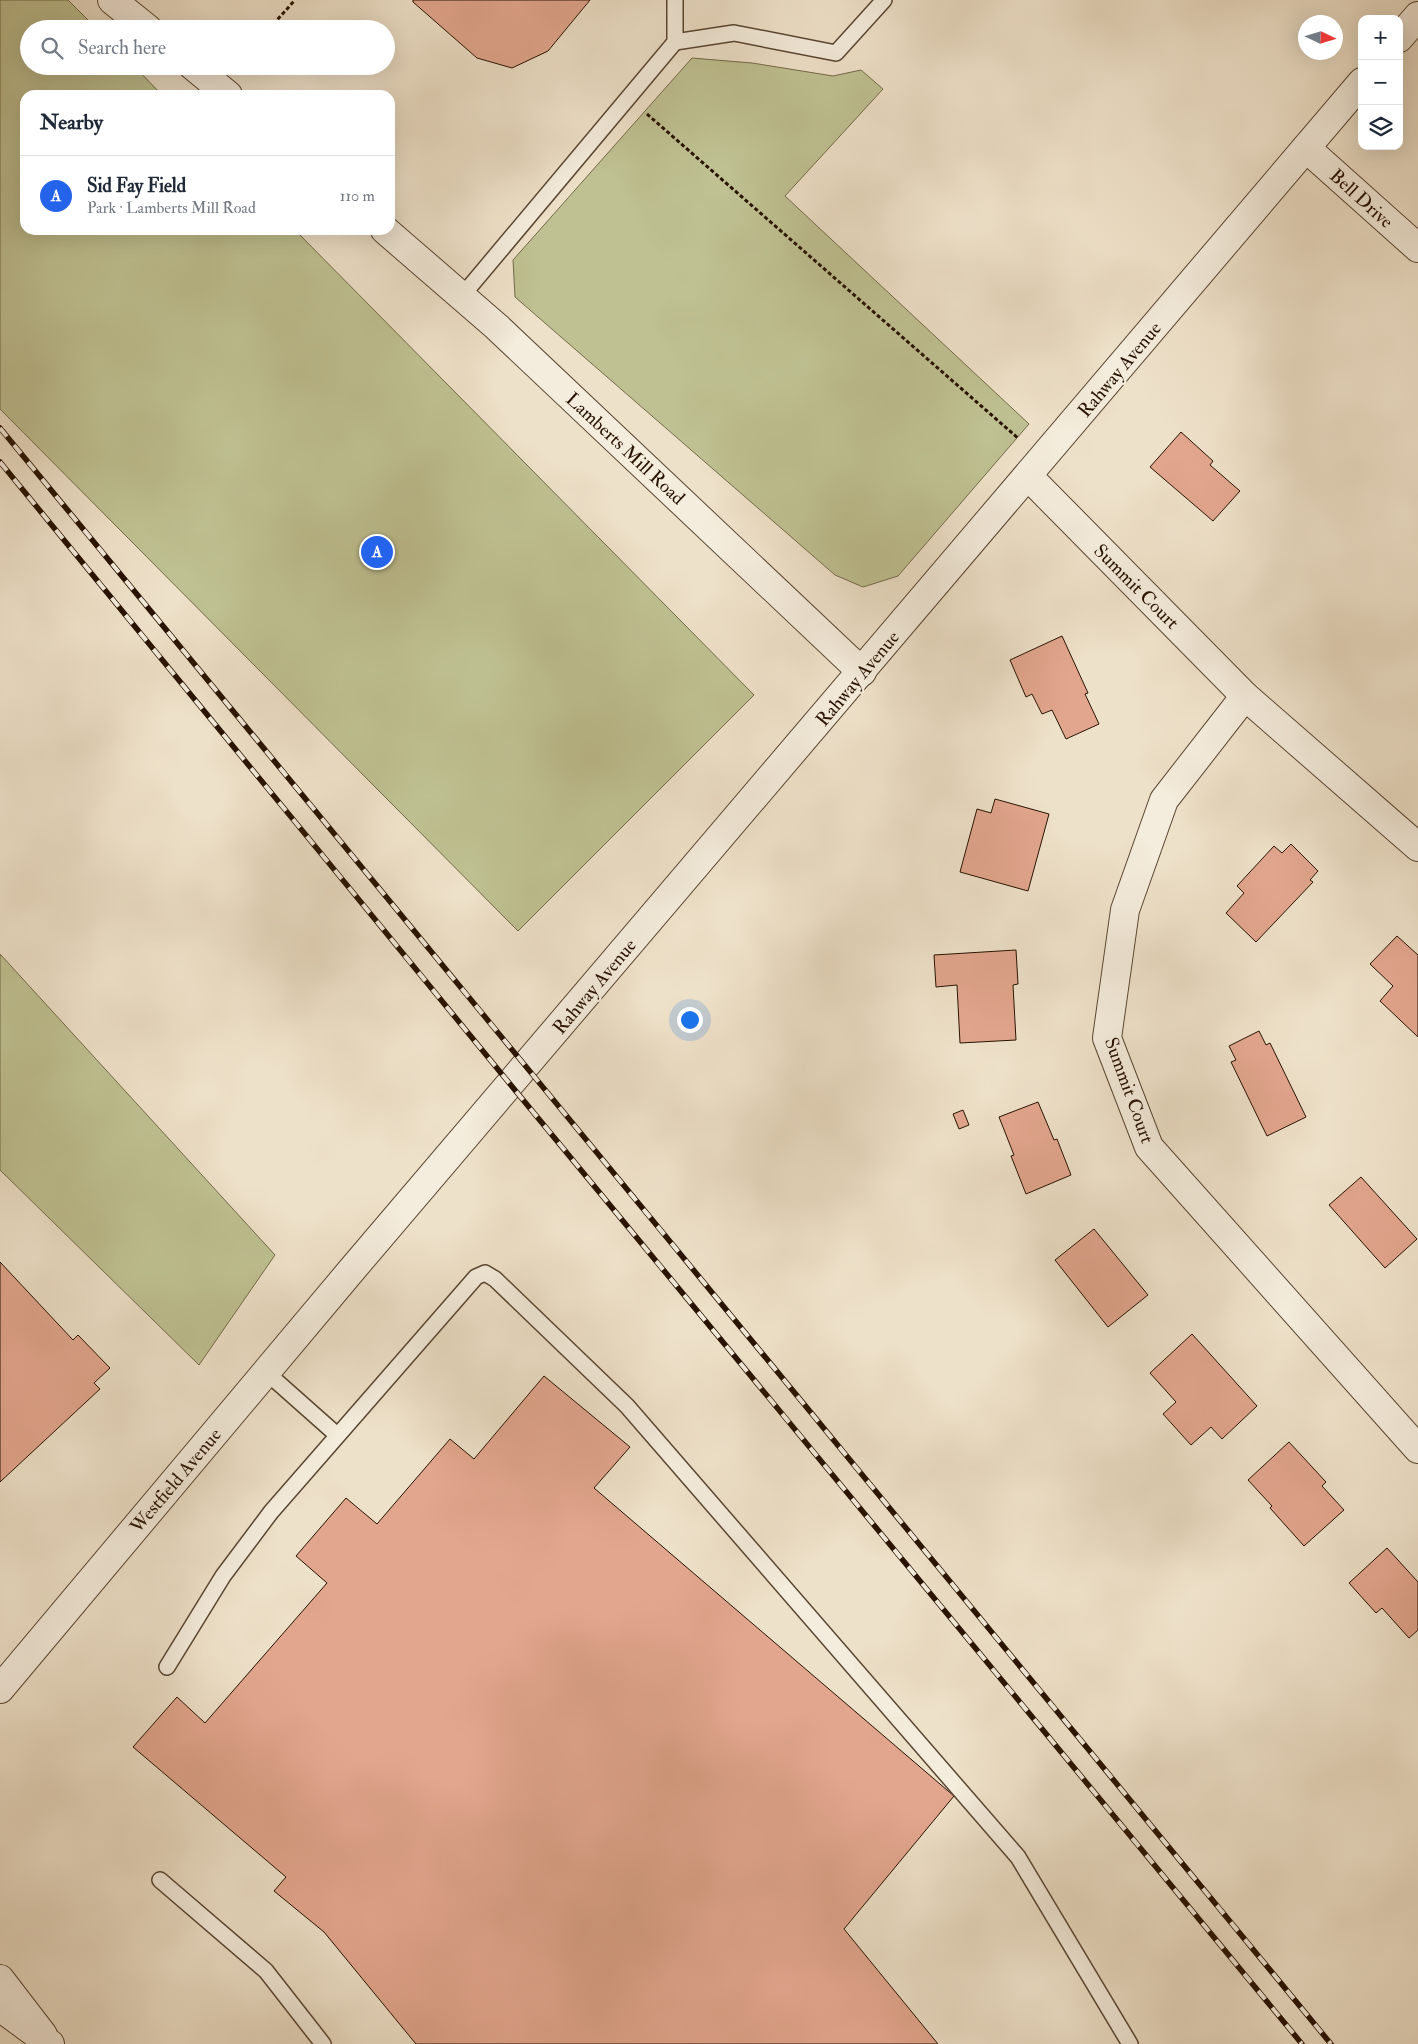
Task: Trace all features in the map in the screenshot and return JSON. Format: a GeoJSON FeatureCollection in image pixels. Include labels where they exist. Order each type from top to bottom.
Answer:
{"type":"FeatureCollection","features":[{"type":"Feature","properties":{"kind":"street"},"geometry":{"type":"LineString","coordinates":[[112,0],[137,20]]}},
{"type":"Feature","properties":{"kind":"street"},"geometry":{"type":"LineString","coordinates":[[1403,33],[1418,16]]}},
{"type":"Feature","properties":{"kind":"street"},"geometry":{"type":"LineString","coordinates":[[204,75],[222,90]]}},
{"type":"Feature","properties":{"kind":"street","name":"Rahway Avenue"},"geometry":{"type":"LineString","coordinates":[[350,1272],[1358,87]]}},
{"type":"Feature","properties":{"kind":"street","name":"Bell Drive"},"geometry":{"type":"LineString","coordinates":[[1306,148],[1418,248]]}},
{"type":"Feature","properties":{"kind":"street","name":"Lamberts Mill Road"},"geometry":{"type":"LineString","coordinates":[[391,235],[497,327],[862,672]]}},
{"type":"Feature","properties":{"kind":"street","name":"Summit Court"},"geometry":{"type":"LineString","coordinates":[[1035,468],[1246,696],[1418,847]]}},
{"type":"Feature","properties":{"kind":"street","name":"Summit Court"},"geometry":{"type":"LineString","coordinates":[[1246,696],[1164,800],[1125,910],[1107,1038],[1149,1147],[1418,1449]]}},
{"type":"Feature","properties":{"kind":"street","name":"Westfield Avenue"},"geometry":{"type":"LineString","coordinates":[[0,1689],[350,1272]]}},
{"type":"Feature","properties":{"kind":"street"},"geometry":{"type":"LineString","coordinates":[[0,1979],[50,2044]]}},
{"type":"Feature","properties":{"kind":"street"},"geometry":{"type":"LineString","coordinates":[[0,2007],[50,2044]]}},
{"type":"Feature","properties":{"kind":"lane"},"geometry":{"type":"LineString","coordinates":[[462,296],[675,42],[675,0]]}},
{"type":"Feature","properties":{"kind":"lane"},"geometry":{"type":"LineString","coordinates":[[675,42],[734,34],[836,53],[884,0]]}},
{"type":"Feature","properties":{"kind":"lane"},"geometry":{"type":"LineString","coordinates":[[167,1667],[223,1576],[271,1512],[476,1277],[485,1274],[495,1279],[627,1406],[1018,1857],[1130,2044]]}},
{"type":"Feature","properties":{"kind":"lane"},"geometry":{"type":"LineString","coordinates":[[266,1372],[337,1435]]}},
{"type":"Feature","properties":{"kind":"lane"},"geometry":{"type":"LineString","coordinates":[[160,1880],[266,1971],[323,2044]]}},
{"type":"Feature","properties":{"kind":"path"},"geometry":{"type":"LineString","coordinates":[[277,20],[295,0]]}},
{"type":"Feature","properties":{"kind":"path"},"geometry":{"type":"LineString","coordinates":[[628,98],[1035,468]]}},
{"type":"Feature","properties":{"kind":"green space"},"geometry":{"type":"Polygon","coordinates":[[[0,0],[68,0],[88,20],[20,20],[20,75],[143,75],[157,90],[20,90],[20,235],[300,235],[754,695],[518,931],[0,409],[0,0]]]}},
{"type":"Feature","properties":{"kind":"green space"},"geometry":{"type":"Polygon","coordinates":[[[692,58],[752,63],[833,76],[861,70],[883,89],[785,196],[1029,424],[898,576],[863,587],[835,575],[515,297],[513,260],[692,58]]]}},
{"type":"Feature","properties":{"kind":"green space"},"geometry":{"type":"Polygon","coordinates":[[[0,954],[275,1255],[199,1365],[0,1170],[0,954]]]}},
{"type":"Feature","properties":{"kind":"building"},"geometry":{"type":"Polygon","coordinates":[[[413,0],[590,0],[548,51],[512,68],[477,58],[413,0]]]}},
{"type":"Feature","properties":{"kind":"building"},"geometry":{"type":"Polygon","coordinates":[[[1181,432],[1213,461],[1210,465],[1240,491],[1213,521],[1150,467],[1181,432]]]}},
{"type":"Feature","properties":{"kind":"building"},"geometry":{"type":"Polygon","coordinates":[[[1062,636],[1088,693],[1085,694],[1099,724],[1066,739],[1052,710],[1042,714],[1032,694],[1026,697],[1010,660],[1062,636]]]}},
{"type":"Feature","properties":{"kind":"building"},"geometry":{"type":"Polygon","coordinates":[[[995,799],[1049,814],[1028,891],[960,872],[977,809],[991,813],[995,799]]]}},
{"type":"Feature","properties":{"kind":"building"},"geometry":{"type":"Polygon","coordinates":[[[1291,844],[1318,871],[1310,880],[1313,882],[1256,942],[1226,913],[1244,893],[1237,886],[1274,846],[1282,853],[1291,844]]]}},
{"type":"Feature","properties":{"kind":"building"},"geometry":{"type":"Polygon","coordinates":[[[1397,936],[1418,955],[1418,1037],[1380,1001],[1393,986],[1370,964],[1397,936]]]}},
{"type":"Feature","properties":{"kind":"building"},"geometry":{"type":"Polygon","coordinates":[[[1016,950],[1018,984],[1013,985],[1016,1040],[960,1043],[957,985],[936,987],[934,955],[1016,950]]]}},
{"type":"Feature","properties":{"kind":"building"},"geometry":{"type":"Polygon","coordinates":[[[1259,1031],[1266,1045],[1270,1043],[1306,1117],[1267,1136],[1231,1062],[1236,1060],[1229,1046],[1259,1031]]]}},
{"type":"Feature","properties":{"kind":"building"},"geometry":{"type":"Polygon","coordinates":[[[1038,1102],[1054,1140],[1057,1139],[1071,1175],[1026,1194],[1011,1156],[1014,1155],[999,1117],[1038,1102]]]}},
{"type":"Feature","properties":{"kind":"building"},"geometry":{"type":"Polygon","coordinates":[[[963,1110],[969,1125],[959,1129],[953,1114],[963,1110]]]}},
{"type":"Feature","properties":{"kind":"building"},"geometry":{"type":"Polygon","coordinates":[[[1361,1177],[1417,1239],[1385,1268],[1329,1205],[1361,1177]]]}},
{"type":"Feature","properties":{"kind":"building"},"geometry":{"type":"Polygon","coordinates":[[[1094,1229],[1148,1295],[1108,1327],[1055,1260],[1094,1229]]]}},
{"type":"Feature","properties":{"kind":"building"},"geometry":{"type":"Polygon","coordinates":[[[0,1262],[73,1340],[78,1335],[110,1368],[94,1383],[100,1389],[0,1482],[0,1262]]]}},
{"type":"Feature","properties":{"kind":"building"},"geometry":{"type":"Polygon","coordinates":[[[1192,1334],[1257,1406],[1222,1439],[1211,1427],[1191,1445],[1163,1414],[1176,1402],[1150,1373],[1192,1334]]]}},
{"type":"Feature","properties":{"kind":"building"},"geometry":{"type":"Polygon","coordinates":[[[544,1376],[630,1447],[594,1488],[954,1796],[844,1929],[938,2044],[416,2044],[324,1932],[274,1891],[286,1877],[133,1747],[177,1697],[205,1723],[327,1583],[296,1556],[346,1498],[377,1524],[450,1439],[474,1459],[544,1376]]]}},
{"type":"Feature","properties":{"kind":"building"},"geometry":{"type":"Polygon","coordinates":[[[1289,1442],[1326,1482],[1322,1486],[1344,1510],[1304,1546],[1248,1480],[1289,1442]]]}},
{"type":"Feature","properties":{"kind":"building"},"geometry":{"type":"Polygon","coordinates":[[[1387,1548],[1418,1582],[1418,1630],[1409,1638],[1382,1608],[1376,1613],[1349,1583],[1387,1548]]]}},
{"type":"Feature","properties":{"kind":"railway"},"geometry":{"type":"LineString","coordinates":[[0,428],[1331,2044]]}},
{"type":"Feature","properties":{"kind":"railway"},"geometry":{"type":"LineString","coordinates":[[0,462],[1302,2044]]}},
{"type":"Feature","properties":{"kind":"place","name":"Sid Fay Field"},"geometry":{"type":"Point","coordinates":[377,552]}}]}
